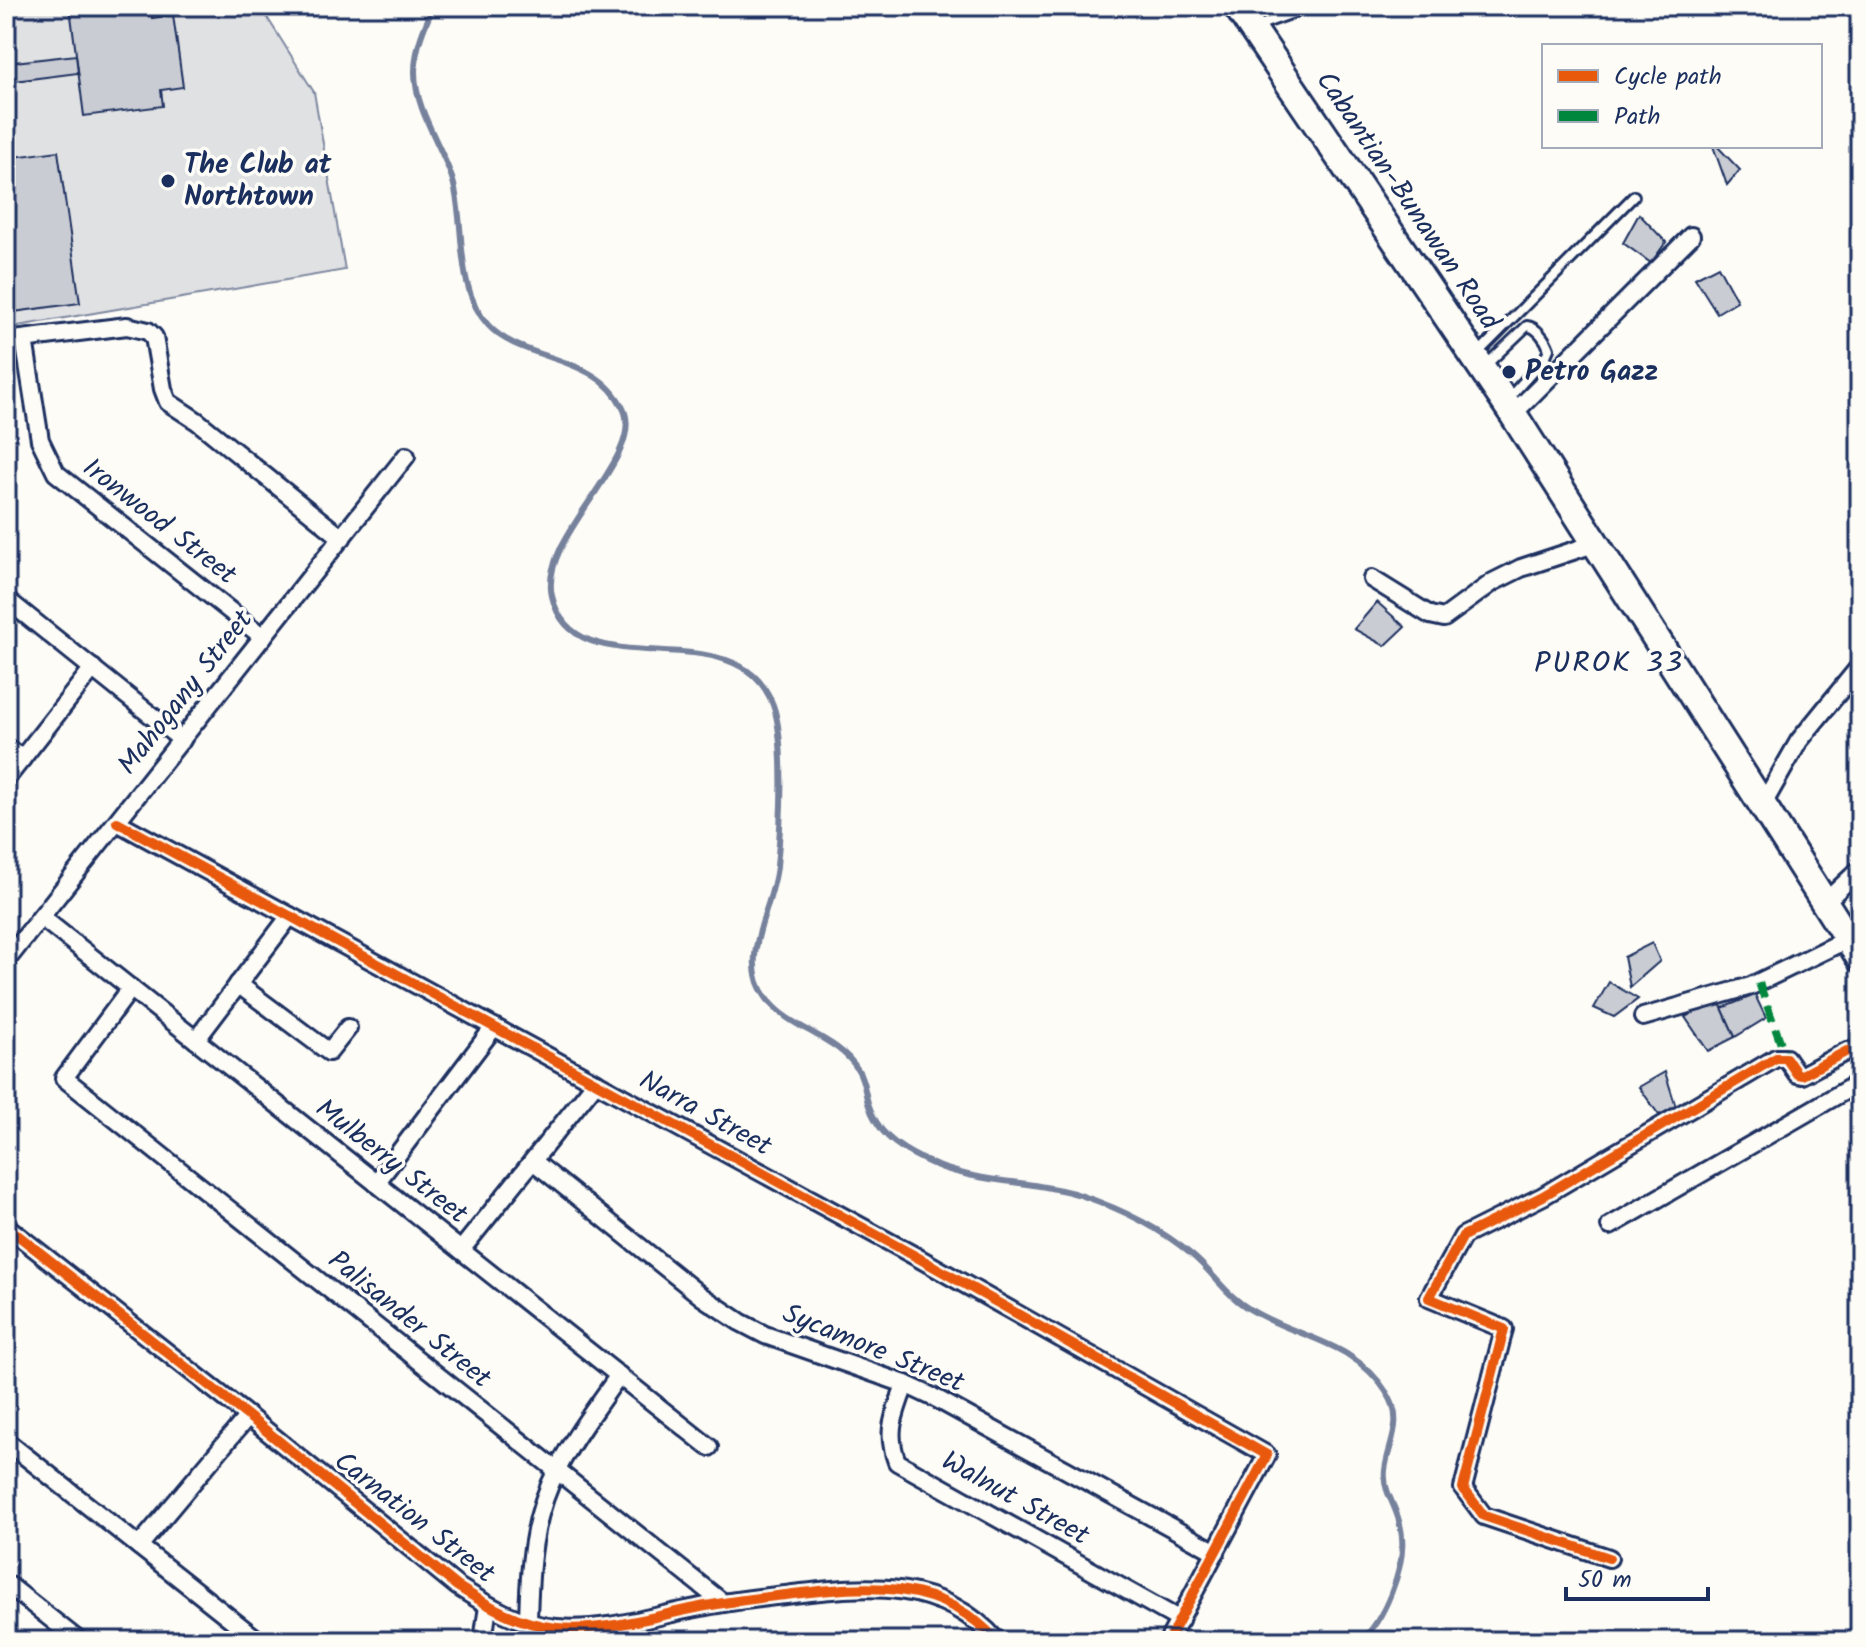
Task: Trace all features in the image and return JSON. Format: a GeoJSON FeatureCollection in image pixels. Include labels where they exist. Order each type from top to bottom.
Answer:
{"type":"FeatureCollection","features":[{"type":"Feature","properties":{"kind":"main road","name":"Cabantian-Bunawan Road"},"geometry":{"type":"LineString","coordinates":[[1237,6],[1509,408],[1854,949]]}},
{"type":"Feature","properties":{"kind":"street"},"geometry":{"type":"LineString","coordinates":[[1509,408],[1691,236]]}},
{"type":"Feature","properties":{"kind":"street"},"geometry":{"type":"LineString","coordinates":[[6,341],[127,326],[148,331],[154,337],[168,402],[342,538]]}},
{"type":"Feature","properties":{"kind":"street","name":"Ironwood Street"},"geometry":{"type":"LineString","coordinates":[[24,339],[40,440],[56,473],[263,637]]}},
{"type":"Feature","properties":{"kind":"street","name":"Mahogany Street"},"geometry":{"type":"LineString","coordinates":[[6,961],[406,456]]}},
{"type":"Feature","properties":{"kind":"street"},"geometry":{"type":"LineString","coordinates":[[1372,579],[1430,615],[1444,618],[1493,582],[1521,568],[1597,543]]}},
{"type":"Feature","properties":{"kind":"street"},"geometry":{"type":"LineString","coordinates":[[6,599],[182,740]]}},
{"type":"Feature","properties":{"kind":"street"},"geometry":{"type":"LineString","coordinates":[[1762,806],[1799,741],[1860,666]]}},
{"type":"Feature","properties":{"kind":"street"},"geometry":{"type":"LineString","coordinates":[[6,779],[93,668]]}},
{"type":"Feature","properties":{"kind":"street"},"geometry":{"type":"LineString","coordinates":[[6,747],[22,759]]}},
{"type":"Feature","properties":{"kind":"street","name":"Narra Street"},"geometry":{"type":"LineString","coordinates":[[117,822],[915,1256],[1267,1455],[1216,1552]]}},
{"type":"Feature","properties":{"kind":"street"},"geometry":{"type":"LineString","coordinates":[[1824,903],[1860,869]]}},
{"type":"Feature","properties":{"kind":"street"},"geometry":{"type":"LineString","coordinates":[[196,1040],[290,916]]}},
{"type":"Feature","properties":{"kind":"street","name":"Mulberry Street"},"geometry":{"type":"LineString","coordinates":[[41,917],[709,1447]]}},
{"type":"Feature","properties":{"kind":"street"},"geometry":{"type":"LineString","coordinates":[[1643,1017],[1751,986],[1854,949]]}},
{"type":"Feature","properties":{"kind":"street"},"geometry":{"type":"LineString","coordinates":[[238,984],[329,1052],[348,1028]]}},
{"type":"Feature","properties":{"kind":"street","name":"Palisander Street"},"geometry":{"type":"LineString","coordinates":[[131,988],[64,1078],[722,1602]]}},
{"type":"Feature","properties":{"kind":"street"},"geometry":{"type":"LineString","coordinates":[[376,1183],[494,1027]]}},
{"type":"Feature","properties":{"kind":"street"},"geometry":{"type":"LineString","coordinates":[[1609,1558],[1484,1516],[1463,1488],[1504,1329],[1429,1298],[1463,1236],[1543,1196],[1776,1058],[1786,1058],[1797,1074],[1802,1075],[1847,1051],[1855,1052],[1860,1060]]}},
{"type":"Feature","properties":{"kind":"street"},"geometry":{"type":"LineString","coordinates":[[461,1250],[596,1082]]}},
{"type":"Feature","properties":{"kind":"street"},"geometry":{"type":"LineString","coordinates":[[1610,1226],[1860,1082]]}},
{"type":"Feature","properties":{"kind":"street","name":"Sycamore Street"},"geometry":{"type":"LineString","coordinates":[[533,1161],[701,1296],[740,1322],[765,1335],[905,1384],[1216,1552]]}},
{"type":"Feature","properties":{"kind":"street","name":"Carnation Street"},"geometry":{"type":"LineString","coordinates":[[6,1226],[248,1416],[457,1586],[488,1606],[528,1623],[583,1629],[722,1602],[855,1586],[897,1588],[943,1601],[977,1619],[997,1641]]}},
{"type":"Feature","properties":{"kind":"street"},"geometry":{"type":"LineString","coordinates":[[528,1623],[533,1539],[541,1507],[570,1445],[619,1375]]}},
{"type":"Feature","properties":{"kind":"street","name":"Walnut Street"},"geometry":{"type":"LineString","coordinates":[[905,1384],[891,1426],[890,1443],[897,1462],[1180,1620]]}},
{"type":"Feature","properties":{"kind":"street"},"geometry":{"type":"LineString","coordinates":[[139,1546],[248,1416]]}},
{"type":"Feature","properties":{"kind":"street"},"geometry":{"type":"LineString","coordinates":[[6,1441],[259,1641]]}},
{"type":"Feature","properties":{"kind":"street"},"geometry":{"type":"LineString","coordinates":[[1168,1641],[1216,1552]]}},
{"type":"Feature","properties":{"kind":"street"},"geometry":{"type":"LineString","coordinates":[[6,1583],[79,1641]]}},
{"type":"Feature","properties":{"kind":"street"},"geometry":{"type":"LineString","coordinates":[[483,1641],[488,1606]]}},
{"type":"Feature","properties":{"kind":"lane"},"geometry":{"type":"LineString","coordinates":[[1251,28],[1313,6]]}},
{"type":"Feature","properties":{"kind":"lane"},"geometry":{"type":"LineString","coordinates":[[1478,363],[1634,196]]}},
{"type":"Feature","properties":{"kind":"lane"},"geometry":{"type":"LineString","coordinates":[[1478,363],[1527,326],[1532,326],[1547,344],[1549,349],[1545,358],[1509,408]]}},
{"type":"Feature","properties":{"kind":"shaded area","name":"The Club at Northtown"},"geometry":{"type":"Polygon","coordinates":[[[6,6],[260,6],[314,92],[345,270],[6,328],[6,6]]]}},
{"type":"Feature","properties":{"kind":"building"},"geometry":{"type":"Polygon","coordinates":[[[150,6],[152,18],[173,15],[183,87],[161,90],[163,106],[84,116],[70,8],[150,6]]]}},
{"type":"Feature","properties":{"kind":"building"},"geometry":{"type":"Polygon","coordinates":[[[76,55],[78,73],[6,82],[6,63],[76,55]]]}},
{"type":"Feature","properties":{"kind":"building"},"geometry":{"type":"Polygon","coordinates":[[[1714,148],[1719,148],[1740,170],[1727,185],[1714,148]]]}},
{"type":"Feature","properties":{"kind":"building"},"geometry":{"type":"Polygon","coordinates":[[[58,151],[80,303],[6,313],[6,158],[58,151]]]}},
{"type":"Feature","properties":{"kind":"building"},"geometry":{"type":"Polygon","coordinates":[[[1639,214],[1666,242],[1651,263],[1623,243],[1639,214]]]}},
{"type":"Feature","properties":{"kind":"building"},"geometry":{"type":"Polygon","coordinates":[[[1718,266],[1737,301],[1717,313],[1695,278],[1718,266]]]}},
{"type":"Feature","properties":{"kind":"building"},"geometry":{"type":"Polygon","coordinates":[[[1377,602],[1405,627],[1385,646],[1354,629],[1377,602]]]}},
{"type":"Feature","properties":{"kind":"building"},"geometry":{"type":"Polygon","coordinates":[[[1652,943],[1660,961],[1630,987],[1624,957],[1652,943]]]}},
{"type":"Feature","properties":{"kind":"building"},"geometry":{"type":"Polygon","coordinates":[[[1609,982],[1638,999],[1614,1017],[1594,1008],[1609,982]]]}},
{"type":"Feature","properties":{"kind":"building"},"geometry":{"type":"Polygon","coordinates":[[[1755,995],[1766,1018],[1735,1037],[1722,1008],[1755,995]]]}},
{"type":"Feature","properties":{"kind":"building"},"geometry":{"type":"Polygon","coordinates":[[[1718,999],[1735,1037],[1708,1051],[1685,1017],[1718,999]]]}},
{"type":"Feature","properties":{"kind":"building"},"geometry":{"type":"Polygon","coordinates":[[[1665,1072],[1676,1107],[1659,1115],[1639,1087],[1665,1072]]]}},
{"type":"Feature","properties":{"kind":"waterway"},"geometry":{"type":"LineString","coordinates":[[434,6],[418,46],[416,86],[424,114],[453,181],[465,275],[477,310],[502,337],[595,377],[611,390],[623,408],[627,428],[620,450],[561,548],[552,573],[552,596],[566,625],[591,641],[622,648],[693,653],[726,660],[754,676],[773,705],[780,740],[780,829],[774,883],[755,951],[758,984],[777,1010],[849,1058],[860,1074],[876,1122],[903,1149],[960,1173],[1061,1190],[1124,1213],[1180,1245],[1242,1304],[1269,1320],[1342,1351],[1373,1375],[1393,1406],[1394,1432],[1385,1480],[1400,1525],[1402,1549],[1385,1608],[1360,1641]]}},
{"type":"Feature","properties":{"kind":"waterway"},"geometry":{"type":"LineString","coordinates":[[1252,1641],[1262,1635],[1295,1641]]}},
{"type":"Feature","properties":{"kind":"marked path"},"geometry":{"type":"LineString","coordinates":[[1759,983],[1786,1058]]}},
{"type":"Feature","properties":{"kind":"cycle path"},"geometry":{"type":"LineString","coordinates":[[117,822],[915,1256],[1267,1455],[1168,1641]]}},
{"type":"Feature","properties":{"kind":"cycle path"},"geometry":{"type":"LineString","coordinates":[[1609,1558],[1484,1516],[1463,1488],[1504,1329],[1429,1298],[1463,1236],[1543,1196],[1776,1058],[1786,1058],[1797,1074],[1802,1075],[1847,1051],[1855,1052],[1860,1060]]}},
{"type":"Feature","properties":{"kind":"cycle path"},"geometry":{"type":"LineString","coordinates":[[6,1226],[248,1416],[457,1586],[517,1619],[557,1628],[592,1628],[732,1602],[876,1588],[928,1596],[952,1606],[997,1641]]}},
{"type":"Feature","properties":{"kind":"place","name":"The Club at Northtown"},"geometry":{"type":"Point","coordinates":[168,181]}},
{"type":"Feature","properties":{"kind":"place","name":"Petro Gazz"},"geometry":{"type":"Point","coordinates":[1509,372]}},
{"type":"Feature","properties":{"kind":"district","name":"PUROK 33"},"geometry":{"type":"Point","coordinates":[1609,664]}}]}
